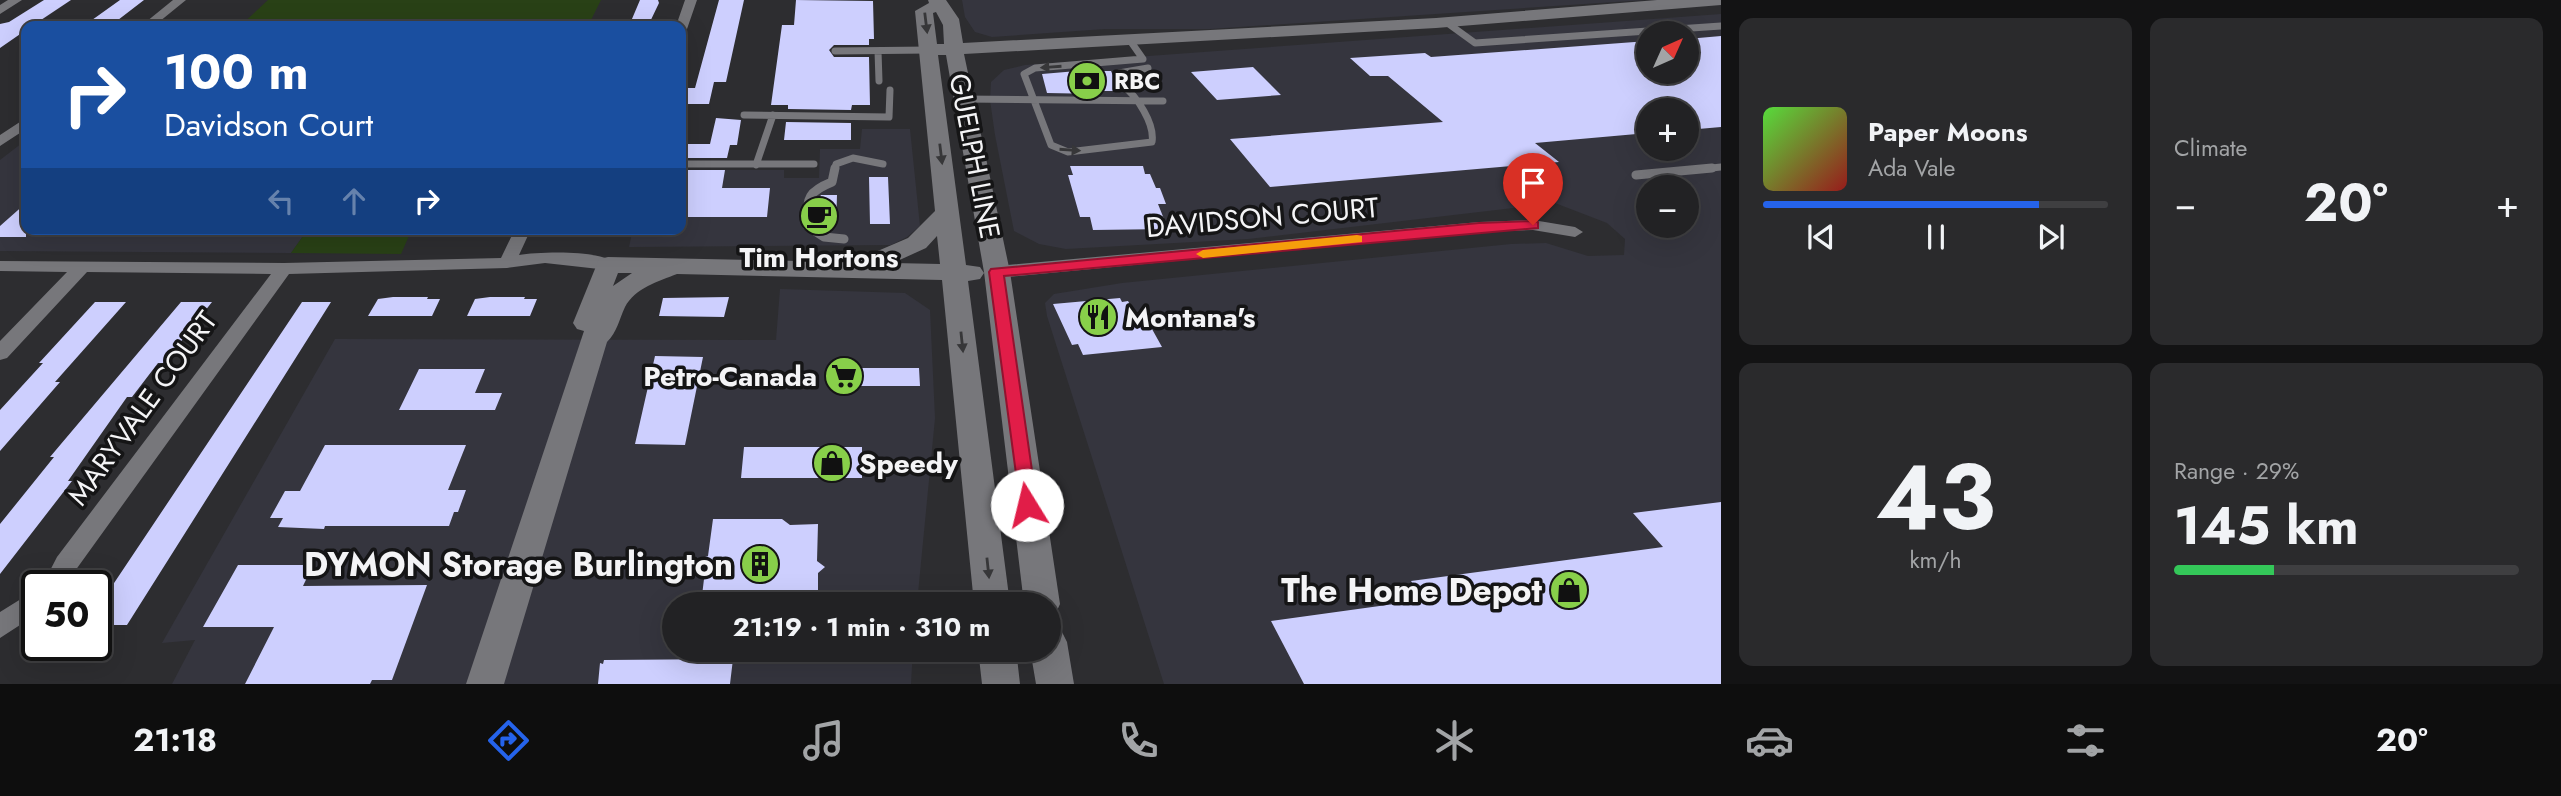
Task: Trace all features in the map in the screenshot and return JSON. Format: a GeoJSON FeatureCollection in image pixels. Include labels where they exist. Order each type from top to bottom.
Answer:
{"type":"FeatureCollection","features":[{"type":"Feature","properties":{"kind":"main road"},"geometry":{"type":"LineString","coordinates":[[929,50],[1446,22],[1721,0]]}},
{"type":"Feature","properties":{"kind":"main road","name":"GUELPH LINE"},"geometry":{"type":"LineString","coordinates":[[991,592],[924,11],[937,2],[950,13],[954,50],[997,272],[1040,592]]}},
{"type":"Feature","properties":{"kind":"main road"},"geometry":{"type":"LineString","coordinates":[[964,97],[965,85],[978,68],[993,58],[1036,45]]}},
{"type":"Feature","properties":{"kind":"main road"},"geometry":{"type":"LineString","coordinates":[[851,272],[917,243],[948,211]]}},
{"type":"Feature","properties":{"kind":"main road"},"geometry":{"type":"LineString","coordinates":[[594,337],[586,326],[608,265]]}},
{"type":"Feature","properties":{"kind":"main road","name":"DAVIDSON COURT"},"geometry":{"type":"LineString","coordinates":[[608,265],[954,274],[997,272]]}},
{"type":"Feature","properties":{"kind":"main road"},"geometry":{"type":"LineString","coordinates":[[485,684],[594,337],[605,330],[614,301],[629,286],[673,267]]}},
{"type":"Feature","properties":{"kind":"main road"},"geometry":{"type":"LineString","coordinates":[[998,662],[1001,684]]}},
{"type":"Feature","properties":{"kind":"main road"},"geometry":{"type":"LineString","coordinates":[[1051,662],[1055,684]]}},
{"type":"Feature","properties":{"kind":"street"},"geometry":{"type":"LineString","coordinates":[[0,10],[16,0]]}},
{"type":"Feature","properties":{"kind":"street"},"geometry":{"type":"LineString","coordinates":[[153,21],[180,0]]}},
{"type":"Feature","properties":{"kind":"street"},"geometry":{"type":"LineString","coordinates":[[684,21],[691,0]]}},
{"type":"Feature","properties":{"kind":"street"},"geometry":{"type":"LineString","coordinates":[[0,142],[21,125]]}},
{"type":"Feature","properties":{"kind":"street","name":"DAVIDSON COURT"},"geometry":{"type":"LineString","coordinates":[[997,272],[1479,227],[1533,225],[1575,232]]}},
{"type":"Feature","properties":{"kind":"street"},"geometry":{"type":"LineString","coordinates":[[507,263],[520,235]]}},
{"type":"Feature","properties":{"kind":"street"},"geometry":{"type":"LineString","coordinates":[[0,267],[284,269],[507,263],[524,268],[575,270],[608,265]]}},
{"type":"Feature","properties":{"kind":"street"},"geometry":{"type":"LineString","coordinates":[[0,353],[83,266]]}},
{"type":"Feature","properties":{"kind":"street","name":"MARYVALE COURT"},"geometry":{"type":"LineString","coordinates":[[63,570],[284,269]]}},
{"type":"Feature","properties":{"kind":"street"},"geometry":{"type":"LineString","coordinates":[[0,626],[21,611]]}},
{"type":"Feature","properties":{"kind":"lane"},"geometry":{"type":"LineString","coordinates":[[1446,22],[1475,43],[1721,26]]}},
{"type":"Feature","properties":{"kind":"lane"},"geometry":{"type":"LineString","coordinates":[[1129,40],[1143,59],[1030,69],[1024,74],[1051,145],[1068,152],[1152,142],[1153,136],[1129,87]]}},
{"type":"Feature","properties":{"kind":"lane"},"geometry":{"type":"LineString","coordinates":[[835,51],[929,50]]}},
{"type":"Feature","properties":{"kind":"lane"},"geometry":{"type":"LineString","coordinates":[[878,51],[879,81]]}},
{"type":"Feature","properties":{"kind":"lane"},"geometry":{"type":"LineString","coordinates":[[1123,73],[1148,68]]}},
{"type":"Feature","properties":{"kind":"lane"},"geometry":{"type":"LineString","coordinates":[[744,115],[889,117],[890,90]]}},
{"type":"Feature","properties":{"kind":"lane"},"geometry":{"type":"LineString","coordinates":[[964,97],[1033,101],[1163,101]]}},
{"type":"Feature","properties":{"kind":"lane"},"geometry":{"type":"LineString","coordinates":[[756,164],[772,116]]}},
{"type":"Feature","properties":{"kind":"lane"},"geometry":{"type":"LineString","coordinates":[[844,239],[824,237],[807,226],[810,191],[832,182],[836,164],[845,158],[863,157],[883,164]]}},
{"type":"Feature","properties":{"kind":"lane"},"geometry":{"type":"LineString","coordinates":[[686,164],[814,164]]}},
{"type":"Feature","properties":{"kind":"lane"},"geometry":{"type":"LineString","coordinates":[[1636,175],[1721,167]]}},
{"type":"Feature","properties":{"kind":"shaded area"},"geometry":{"type":"Polygon","coordinates":[[[962,0],[1645,0],[1210,29],[1105,29],[992,37],[975,32],[965,17],[962,0]]]}},
{"type":"Feature","properties":{"kind":"shaded area"},"geometry":{"type":"Polygon","coordinates":[[[1721,14],[1721,684],[1164,684],[1047,316],[1045,303],[1054,294],[1122,283],[1511,244],[1546,243],[1588,256],[1624,255],[1625,239],[1607,223],[1555,203],[1248,239],[1066,249],[1039,244],[1014,231],[990,100],[991,82],[1004,70],[1025,65],[1721,14]]]}},
{"type":"Feature","properties":{"kind":"shaded area"},"geometry":{"type":"Polygon","coordinates":[[[862,129],[910,129],[920,226],[891,245],[629,247],[632,235],[686,235],[686,170],[784,170],[784,178],[819,178],[820,149],[860,149],[862,129]]]}},
{"type":"Feature","properties":{"kind":"shaded area"},"geometry":{"type":"Polygon","coordinates":[[[21,144],[21,235],[304,235],[291,253],[0,251],[0,160],[21,144]]]}},
{"type":"Feature","properties":{"kind":"shaded area"},"geometry":{"type":"Polygon","coordinates":[[[780,289],[905,293],[930,310],[935,418],[918,592],[662,592],[662,662],[912,662],[911,684],[172,684],[195,640],[162,643],[335,339],[776,340],[780,289]]]}},
{"type":"Feature","properties":{"kind":"green space"},"geometry":{"type":"Polygon","coordinates":[[[268,0],[601,0],[590,21],[245,21],[268,0]]]}},
{"type":"Feature","properties":{"kind":"green space"},"geometry":{"type":"Polygon","coordinates":[[[304,235],[409,235],[401,254],[291,253],[304,235]]]}},
{"type":"Feature","properties":{"kind":"building"},"geometry":{"type":"Polygon","coordinates":[[[44,0],[71,0],[40,21],[21,21],[21,33],[0,48],[0,24],[9,22],[44,0]]]}},
{"type":"Feature","properties":{"kind":"building"},"geometry":{"type":"Polygon","coordinates":[[[120,0],[144,0],[118,20],[92,20],[120,0]]]}},
{"type":"Feature","properties":{"kind":"building"},"geometry":{"type":"Polygon","coordinates":[[[640,0],[658,0],[650,21],[631,21],[640,0]]]}},
{"type":"Feature","properties":{"kind":"building"},"geometry":{"type":"Polygon","coordinates":[[[719,0],[744,0],[726,82],[714,82],[709,104],[686,104],[686,88],[695,88],[719,0]]]}},
{"type":"Feature","properties":{"kind":"building"},"geometry":{"type":"Polygon","coordinates":[[[796,0],[873,1],[874,39],[869,39],[869,45],[834,45],[829,50],[834,57],[869,57],[870,105],[852,105],[851,110],[788,109],[788,105],[771,105],[782,25],[794,25],[796,0]]]}},
{"type":"Feature","properties":{"kind":"building"},"geometry":{"type":"Polygon","coordinates":[[[1721,36],[1721,127],[1699,129],[1699,98],[1636,98],[1636,134],[1535,143],[1559,162],[1270,187],[1230,139],[1443,122],[1388,76],[1370,76],[1350,58],[1425,53],[1431,57],[1636,42],[1636,84],[1699,84],[1699,38],[1721,36]]]}},
{"type":"Feature","properties":{"kind":"building"},"geometry":{"type":"Polygon","coordinates":[[[1253,67],[1281,95],[1217,100],[1191,72],[1253,67]]]}},
{"type":"Feature","properties":{"kind":"building","name":"RBC"},"geometry":{"type":"Polygon","coordinates":[[[1111,71],[1120,91],[1099,91],[1100,94],[1047,93],[1042,74],[1111,71]]]}},
{"type":"Feature","properties":{"kind":"building"},"geometry":{"type":"Polygon","coordinates":[[[716,118],[741,120],[737,145],[730,145],[727,158],[686,158],[686,144],[710,144],[716,118]]]}},
{"type":"Feature","properties":{"kind":"building"},"geometry":{"type":"Polygon","coordinates":[[[786,122],[851,123],[851,140],[784,140],[786,122]]]}},
{"type":"Feature","properties":{"kind":"building"},"geometry":{"type":"Polygon","coordinates":[[[1070,166],[1143,166],[1145,174],[1150,174],[1156,188],[1160,188],[1166,204],[1158,204],[1168,229],[1093,230],[1090,217],[1080,217],[1068,175],[1073,175],[1070,166]]]}},
{"type":"Feature","properties":{"kind":"building"},"geometry":{"type":"Polygon","coordinates":[[[686,170],[725,170],[722,188],[770,188],[767,217],[686,217],[686,170]]]}},
{"type":"Feature","properties":{"kind":"building"},"geometry":{"type":"Polygon","coordinates":[[[869,177],[888,177],[890,224],[870,224],[869,177]]]}},
{"type":"Feature","properties":{"kind":"building"},"geometry":{"type":"Polygon","coordinates":[[[821,195],[837,195],[836,226],[820,226],[814,222],[815,205],[821,195]]]}},
{"type":"Feature","properties":{"kind":"building"},"geometry":{"type":"Polygon","coordinates":[[[21,207],[21,235],[26,237],[0,237],[0,226],[21,207]]]}},
{"type":"Feature","properties":{"kind":"building"},"geometry":{"type":"Polygon","coordinates":[[[729,297],[724,317],[659,316],[663,298],[729,297]]]}},
{"type":"Feature","properties":{"kind":"building","name":"Montana's"},"geometry":{"type":"Polygon","coordinates":[[[1120,298],[1122,302],[1128,301],[1144,330],[1152,329],[1162,347],[1083,355],[1078,344],[1072,345],[1053,304],[1120,298]]]}},
{"type":"Feature","properties":{"kind":"building"},"geometry":{"type":"Polygon","coordinates":[[[378,299],[440,299],[432,316],[368,316],[378,299]]]}},
{"type":"Feature","properties":{"kind":"building"},"geometry":{"type":"Polygon","coordinates":[[[475,299],[537,299],[530,316],[467,316],[475,299]]]}},
{"type":"Feature","properties":{"kind":"building"},"geometry":{"type":"Polygon","coordinates":[[[95,302],[126,302],[55,382],[60,382],[0,451],[0,410],[95,302]]]}},
{"type":"Feature","properties":{"kind":"building"},"geometry":{"type":"Polygon","coordinates":[[[181,302],[212,302],[164,363],[158,363],[132,397],[127,397],[68,481],[72,481],[0,574],[0,524],[54,457],[50,457],[181,302]]]}},
{"type":"Feature","properties":{"kind":"building"},"geometry":{"type":"Polygon","coordinates":[[[302,302],[331,302],[127,625],[112,625],[112,586],[302,302]]]}},
{"type":"Feature","properties":{"kind":"building"},"geometry":{"type":"Polygon","coordinates":[[[655,356],[703,357],[685,445],[635,444],[655,356]]]}},
{"type":"Feature","properties":{"kind":"building"},"geometry":{"type":"Polygon","coordinates":[[[837,362],[853,362],[853,368],[919,368],[920,386],[853,386],[853,389],[836,389],[837,362]]]}},
{"type":"Feature","properties":{"kind":"building"},"geometry":{"type":"Polygon","coordinates":[[[419,369],[485,369],[475,393],[502,393],[495,410],[399,410],[419,369]]]}},
{"type":"Feature","properties":{"kind":"building"},"geometry":{"type":"Polygon","coordinates":[[[325,445],[466,445],[448,490],[466,490],[458,512],[454,512],[449,526],[325,526],[324,529],[278,527],[283,518],[270,518],[285,491],[300,491],[325,445]]]}},
{"type":"Feature","properties":{"kind":"building"},"geometry":{"type":"Polygon","coordinates":[[[744,447],[862,447],[862,478],[741,478],[744,447]]]}},
{"type":"Feature","properties":{"kind":"building","name":"The Home Depot"},"geometry":{"type":"Polygon","coordinates":[[[1721,502],[1721,684],[1304,684],[1271,621],[1423,600],[1411,581],[1663,547],[1633,513],[1721,502]]]}},
{"type":"Feature","properties":{"kind":"building","name":"DYMON Storage Burlington"},"geometry":{"type":"Polygon","coordinates":[[[713,519],[782,519],[790,525],[818,524],[817,561],[825,567],[818,573],[818,592],[702,592],[704,579],[697,576],[699,559],[708,556],[713,519]]]}},
{"type":"Feature","properties":{"kind":"building"},"geometry":{"type":"Polygon","coordinates":[[[238,565],[313,565],[303,586],[427,585],[392,680],[372,680],[370,684],[245,684],[274,627],[203,627],[238,565]]]}},
{"type":"Feature","properties":{"kind":"building"},"geometry":{"type":"Polygon","coordinates":[[[604,660],[733,662],[730,684],[598,684],[600,663],[603,664],[604,660]]]}},
{"type":"Feature","properties":{"kind":"slow traffic"},"geometry":{"type":"LineString","coordinates":[[1203,254],[1357,239]]}},
{"type":"Feature","properties":{"kind":"place","name":"RBC"},"geometry":{"type":"Point","coordinates":[1087,81]}},
{"type":"Feature","properties":{"kind":"place","name":"Tim Hortons"},"geometry":{"type":"Point","coordinates":[819,216]}},
{"type":"Feature","properties":{"kind":"place","name":"Montana's"},"geometry":{"type":"Point","coordinates":[1098,317]}},
{"type":"Feature","properties":{"kind":"place","name":"Petro-Canada"},"geometry":{"type":"Point","coordinates":[844,376]}},
{"type":"Feature","properties":{"kind":"place","name":"Speedy"},"geometry":{"type":"Point","coordinates":[832,463]}},
{"type":"Feature","properties":{"kind":"place","name":"DYMON Storage Burlington"},"geometry":{"type":"Point","coordinates":[760,564]}},
{"type":"Feature","properties":{"kind":"place","name":"The Home Depot"},"geometry":{"type":"Point","coordinates":[1569,590]}},
{"type":"Feature","properties":{"kind":"route"},"geometry":{"type":"LineString","coordinates":[[1027,505],[997,272],[1479,227],[1533,225]]}}]}
